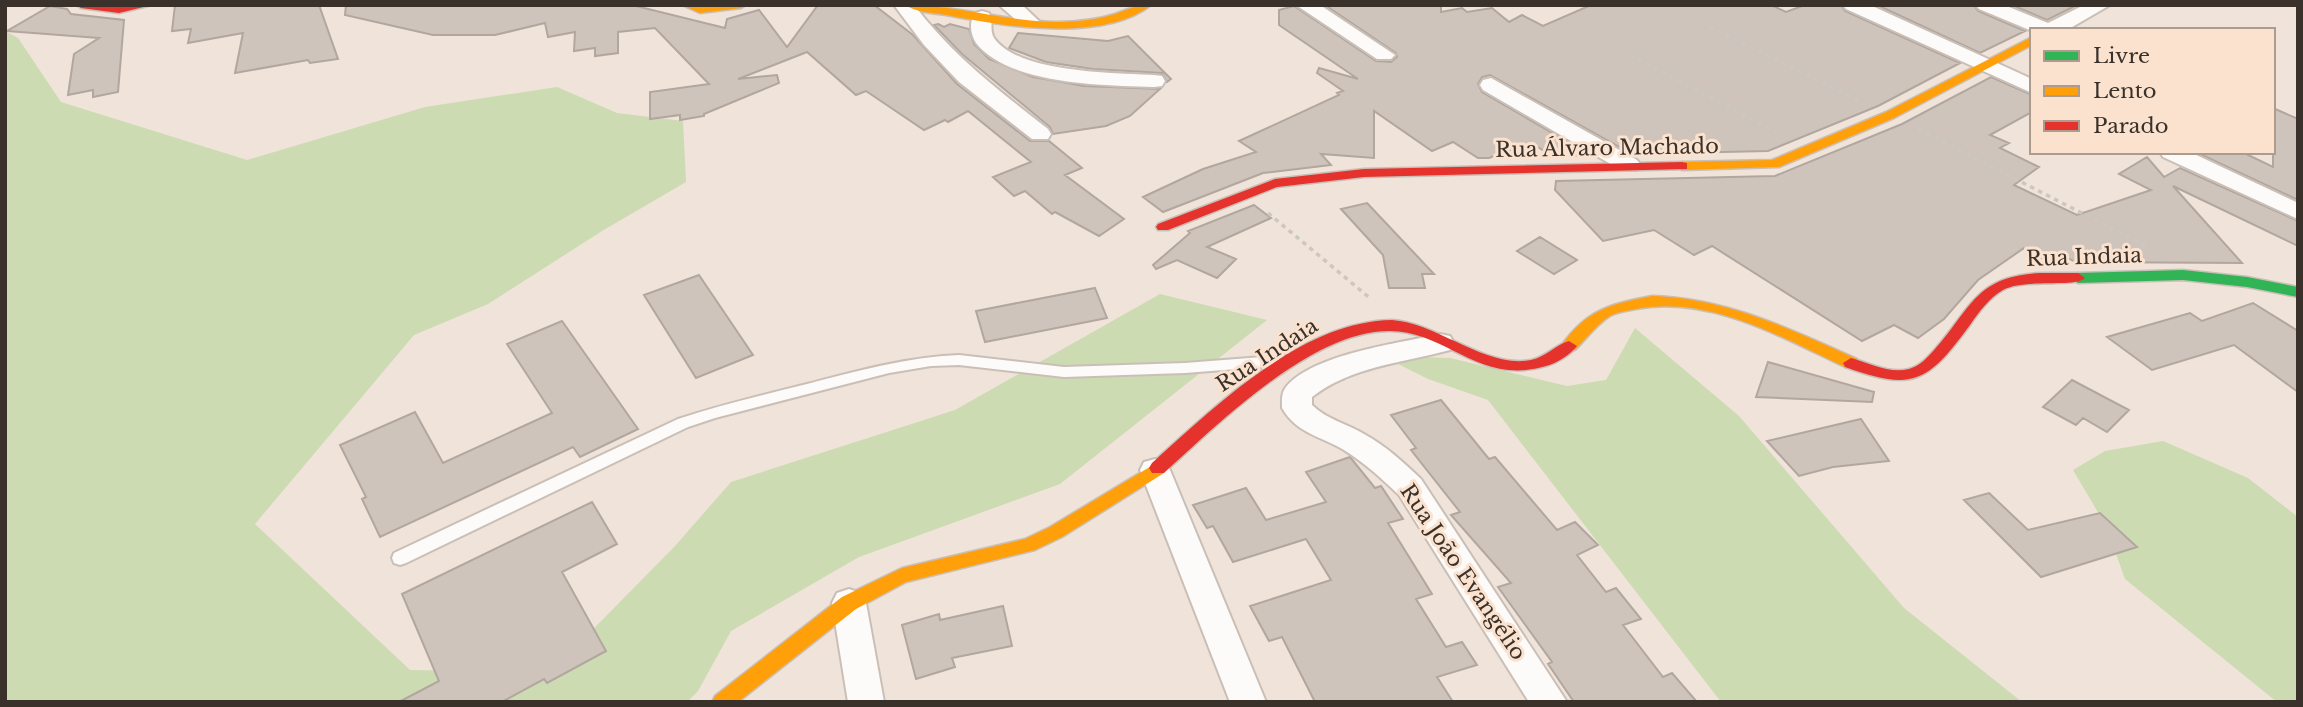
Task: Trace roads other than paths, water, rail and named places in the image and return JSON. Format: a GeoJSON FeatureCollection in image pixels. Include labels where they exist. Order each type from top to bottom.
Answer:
{"type":"FeatureCollection","features":[{"type":"Feature","properties":{"kind":"street"},"geometry":{"type":"LineString","coordinates":[[81,5],[119,9],[147,5]]}},
{"type":"Feature","properties":{"kind":"street"},"geometry":{"type":"LineString","coordinates":[[687,5],[700,10],[741,5]]}},
{"type":"Feature","properties":{"kind":"street"},"geometry":{"type":"LineString","coordinates":[[904,5],[930,41],[967,77],[1040,134]]}},
{"type":"Feature","properties":{"kind":"street"},"geometry":{"type":"LineString","coordinates":[[910,5],[982,17],[1065,26],[1111,23],[1146,5]]}},
{"type":"Feature","properties":{"kind":"street"},"geometry":{"type":"LineString","coordinates":[[1009,5],[1030,22]]}},
{"type":"Feature","properties":{"kind":"street"},"geometry":{"type":"LineString","coordinates":[[1306,5],[1384,55]]}},
{"type":"Feature","properties":{"kind":"street"},"geometry":{"type":"LineString","coordinates":[[1853,5],[2030,86]]}},
{"type":"Feature","properties":{"kind":"street"},"geometry":{"type":"LineString","coordinates":[[1986,5],[2044,28]]}},
{"type":"Feature","properties":{"kind":"street"},"geometry":{"type":"LineString","coordinates":[[2053,28],[2100,5]]}},
{"type":"Feature","properties":{"kind":"street"},"geometry":{"type":"LineString","coordinates":[[982,17],[981,34],[985,42],[998,53],[1026,64],[1049,72],[1080,77],[1154,81]]}},
{"type":"Feature","properties":{"kind":"street","name":"Rua Álvaro Machado"},"geometry":{"type":"LineString","coordinates":[[1163,227],[1275,183],[1364,173],[1545,171],[1629,165],[1763,165],[1812,150],[1890,115],[2030,41]]}},
{"type":"Feature","properties":{"kind":"street"},"geometry":{"type":"LineString","coordinates":[[1491,85],[1629,165]]}},
{"type":"Feature","properties":{"kind":"street"},"geometry":{"type":"LineString","coordinates":[[2175,154],[2298,212]]}},
{"type":"Feature","properties":{"kind":"street","name":"Rua Indaia"},"geometry":{"type":"LineString","coordinates":[[722,702],[849,603],[902,576],[1029,545],[1064,527],[1155,470],[1240,395],[1291,360],[1344,332],[1370,327],[1405,327],[1474,357],[1506,365],[1532,367],[1555,359],[1605,312],[1641,301],[1668,300],[1705,306],[1748,319],[1856,365],[1903,377],[1918,374],[1930,366],[1980,301],[2004,283],[2029,279],[2183,275],[2247,282],[2298,292]]}},
{"type":"Feature","properties":{"kind":"street","name":"Rua João Evangélio"},"geometry":{"type":"LineString","coordinates":[[1440,343],[1342,366],[1314,379],[1297,393],[1297,408],[1313,424],[1351,440],[1381,459],[1410,486],[1549,702]]}},
{"type":"Feature","properties":{"kind":"street"},"geometry":{"type":"LineString","coordinates":[[1155,470],[1248,702]]}},
{"type":"Feature","properties":{"kind":"street"},"geometry":{"type":"LineString","coordinates":[[849,603],[866,702]]}},
{"type":"Feature","properties":{"kind":"lane"},"geometry":{"type":"LineString","coordinates":[[400,558],[683,423],[712,413],[889,368],[959,360],[1064,372],[1185,368],[1291,360]]}}]}
